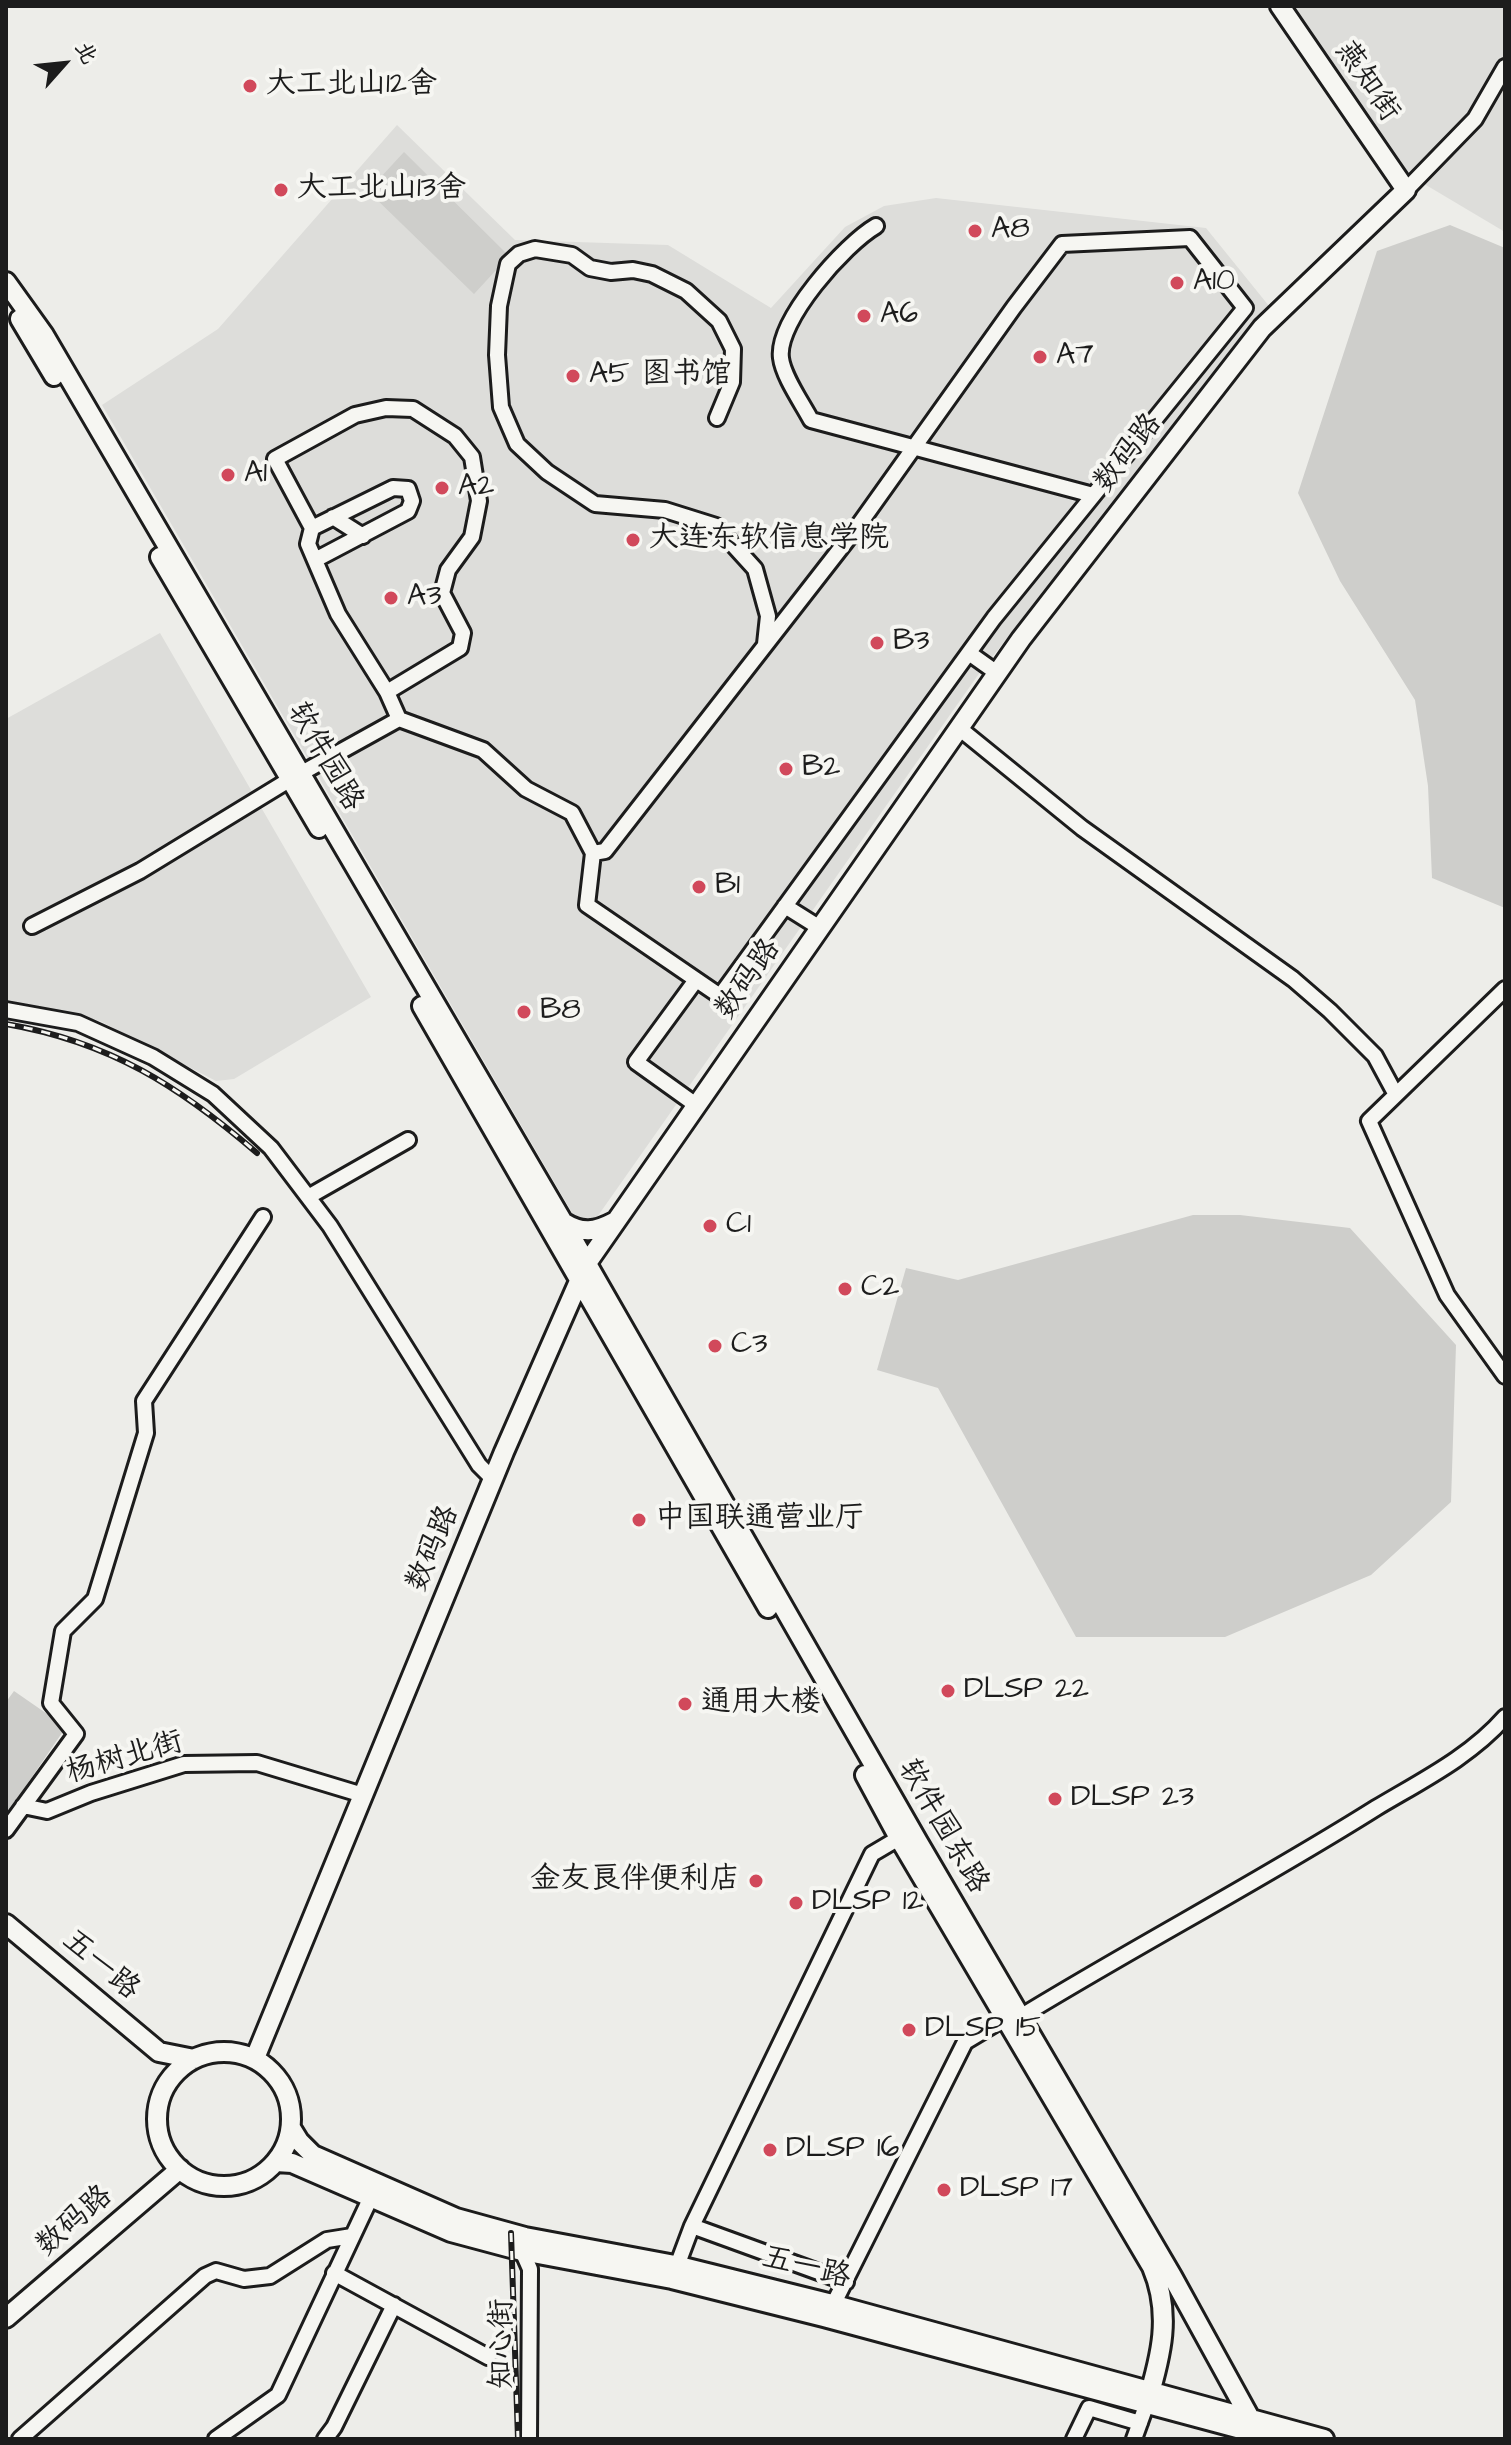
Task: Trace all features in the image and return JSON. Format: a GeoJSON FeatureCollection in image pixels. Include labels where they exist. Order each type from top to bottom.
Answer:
{"type":"FeatureCollection","features":[{"type":"Feature","properties":{"kind":"main road","name":"燕知街"},"geometry":{"type":"LineString","coordinates":[[1280,6],[1406,190]]}},
{"type":"Feature","properties":{"kind":"main road","name":"数码路"},"geometry":{"type":"LineString","coordinates":[[255,2058],[493,1479],[583,1271],[1021,639],[1262,328],[1406,190]]}},
{"type":"Feature","properties":{"kind":"main road","name":"软件园路"},"geometry":{"type":"LineString","coordinates":[[6,282],[44,335],[411,985],[583,1271]]}},
{"type":"Feature","properties":{"kind":"main road","name":"软件园路"},"geometry":{"type":"LineString","coordinates":[[6,300],[563,1222],[583,1271]]}},
{"type":"Feature","properties":{"kind":"main road"},"geometry":{"type":"LineString","coordinates":[[563,1222],[576,1230],[588,1231],[616,1220]]}},
{"type":"Feature","properties":{"kind":"main road","name":"软件园东路"},"geometry":{"type":"LineString","coordinates":[[583,1271],[597,1311],[842,1732],[899,1838],[1172,2276],[1250,2418]]}},
{"type":"Feature","properties":{"kind":"main road","name":"软件园东路"},"geometry":{"type":"LineString","coordinates":[[583,1271],[1012,2020],[1158,2282],[1165,2313],[1149,2397]]}},
{"type":"Feature","properties":{"kind":"main road"},"geometry":{"type":"LineString","coordinates":[[562,1318],[583,1308],[597,1311]]}},
{"type":"Feature","properties":{"kind":"main road","name":"五一路"},"geometry":{"type":"LineString","coordinates":[[6,1924],[159,2052]]}},
{"type":"Feature","properties":{"kind":"main road"},"geometry":{"type":"LineString","coordinates":[[159,2052],[169,2074],[158,2107],[158,2127],[163,2146],[191,2178],[213,2185],[237,2185],[259,2177],[276,2162],[286,2146],[291,2128],[291,2107],[284,2088],[272,2071],[255,2058],[221,2051],[194,2059],[175,2072],[166,2085]]}},
{"type":"Feature","properties":{"kind":"main road"},"geometry":{"type":"LineString","coordinates":[[159,2052],[194,2059]]}},
{"type":"Feature","properties":{"kind":"main road","name":"五一路"},"geometry":{"type":"LineString","coordinates":[[291,2128],[313,2155],[456,2218],[829,2311],[1149,2397],[1278,2439]]}},
{"type":"Feature","properties":{"kind":"main road","name":"五一路"},"geometry":{"type":"LineString","coordinates":[[276,2162],[292,2163],[451,2232],[522,2251],[674,2272]]}},
{"type":"Feature","properties":{"kind":"main road","name":"数码路"},"geometry":{"type":"LineString","coordinates":[[6,2302],[176,2164]]}},
{"type":"Feature","properties":{"kind":"main road","name":"数码路"},"geometry":{"type":"LineString","coordinates":[[6,2318],[176,2164]]}},
{"type":"Feature","properties":{"kind":"main road","name":"五一路"},"geometry":{"type":"LineString","coordinates":[[1149,2397],[1250,2418],[1324,2439]]}},
{"type":"Feature","properties":{"kind":"street","name":"数码路"},"geometry":{"type":"LineString","coordinates":[[1406,190],[1475,119],[1505,67]]}},
{"type":"Feature","properties":{"kind":"street"},"geometry":{"type":"LineString","coordinates":[[876,226],[857,237],[810,292],[783,334],[781,363],[811,420],[1093,495]]}},
{"type":"Feature","properties":{"kind":"street"},"geometry":{"type":"LineString","coordinates":[[387,692],[460,648],[463,633],[442,593],[448,570],[472,537],[479,501],[472,457],[455,436],[413,409],[386,408],[355,415],[275,459],[312,528],[308,544],[338,614],[387,692],[399,719],[483,750],[526,789],[572,813],[593,853],[587,905],[720,996],[969,653],[1245,308],[1190,238],[1062,244],[858,526],[605,851],[593,853]]}},
{"type":"Feature","properties":{"kind":"street"},"geometry":{"type":"LineString","coordinates":[[717,418],[732,382],[733,349],[719,321],[686,291],[652,274],[590,268],[572,255],[535,249],[519,254],[508,264],[499,306],[497,355],[501,407],[517,444],[547,472],[595,504],[665,510],[716,526],[755,569],[768,616],[765,644]]}},
{"type":"Feature","properties":{"kind":"street"},"geometry":{"type":"LineString","coordinates":[[312,528],[393,488],[408,489],[412,501],[408,511],[315,560]]}},
{"type":"Feature","properties":{"kind":"street"},"geometry":{"type":"LineString","coordinates":[[333,517],[363,536]]}},
{"type":"Feature","properties":{"kind":"street"},"geometry":{"type":"LineString","coordinates":[[969,653],[997,673]]}},
{"type":"Feature","properties":{"kind":"street"},"geometry":{"type":"LineString","coordinates":[[32,926],[140,871],[295,776],[399,719]]}},
{"type":"Feature","properties":{"kind":"street"},"geometry":{"type":"LineString","coordinates":[[959,728],[1082,828],[1293,979],[1375,1056],[1396,1095]]}},
{"type":"Feature","properties":{"kind":"street"},"geometry":{"type":"LineString","coordinates":[[785,906],[820,928]]}},
{"type":"Feature","properties":{"kind":"street"},"geometry":{"type":"LineString","coordinates":[[696,980],[636,1062],[696,1105]]}},
{"type":"Feature","properties":{"kind":"street"},"geometry":{"type":"LineString","coordinates":[[1505,989],[1369,1121],[1447,1295],[1505,1376]]}},
{"type":"Feature","properties":{"kind":"street"},"geometry":{"type":"LineString","coordinates":[[6,1010],[78,1023],[153,1057],[213,1094],[271,1148],[346,1251],[479,1465],[493,1479]]}},
{"type":"Feature","properties":{"kind":"street"},"geometry":{"type":"LineString","coordinates":[[308,1197],[408,1140]]}},
{"type":"Feature","properties":{"kind":"street"},"geometry":{"type":"LineString","coordinates":[[6,1830],[76,1734],[51,1703],[63,1631],[95,1599],[146,1433],[144,1401],[263,1217]]}},
{"type":"Feature","properties":{"kind":"street"},"geometry":{"type":"LineString","coordinates":[[829,2311],[965,2042],[1012,2020],[1319,1845],[1424,1781],[1491,1733],[1505,1717]]}},
{"type":"Feature","properties":{"kind":"street","name":"杨树北街"},"geometry":{"type":"LineString","coordinates":[[23,1806],[47,1811],[91,1793],[184,1764],[257,1763],[363,1795]]}},
{"type":"Feature","properties":{"kind":"street"},"geometry":{"type":"LineString","coordinates":[[674,2272],[692,2226],[872,1854],[899,1838]]}},
{"type":"Feature","properties":{"kind":"street"},"geometry":{"type":"LineString","coordinates":[[216,2439],[278,2395],[371,2197]]}},
{"type":"Feature","properties":{"kind":"street"},"geometry":{"type":"LineString","coordinates":[[692,2226],[846,2282]]}},
{"type":"Feature","properties":{"kind":"street"},"geometry":{"type":"LineString","coordinates":[[20,2439],[205,2276],[216,2271],[244,2279],[270,2276],[327,2240],[352,2236]]}},
{"type":"Feature","properties":{"kind":"street","name":"知心街"},"geometry":{"type":"LineString","coordinates":[[522,2251],[530,2269],[529,2439]]}},
{"type":"Feature","properties":{"kind":"street"},"geometry":{"type":"LineString","coordinates":[[334,2273],[488,2357]]}},
{"type":"Feature","properties":{"kind":"street"},"geometry":{"type":"LineString","coordinates":[[325,2439],[334,2427],[394,2305]]}},
{"type":"Feature","properties":{"kind":"street"},"geometry":{"type":"LineString","coordinates":[[1134,2439],[1149,2397]]}},
{"type":"Feature","properties":{"kind":"street"},"geometry":{"type":"LineString","coordinates":[[1074,2439],[1089,2408],[1140,2423]]}},
{"type":"Feature","properties":{"kind":"shaded area"},"geometry":{"type":"Polygon","coordinates":[[[1287,6],[1505,6],[1505,232],[1394,166],[1287,6]]]}},
{"type":"Feature","properties":{"kind":"shaded area","name":"大连东软信息学院"},"geometry":{"type":"Polygon","coordinates":[[[397,125],[515,240],[668,245],[771,308],[845,227],[884,206],[936,198],[1206,228],[1269,306],[978,675],[595,1220],[574,1216],[102,405],[218,329],[397,125]]]}},
{"type":"Feature","properties":{"kind":"shaded area"},"geometry":{"type":"Polygon","coordinates":[[[404,152],[509,256],[474,294],[368,191],[404,152]]]}},
{"type":"Feature","properties":{"kind":"shaded area"},"geometry":{"type":"Polygon","coordinates":[[[1450,225],[1505,248],[1505,908],[1432,878],[1428,786],[1415,700],[1340,581],[1298,493],[1377,251],[1450,225]]]}},
{"type":"Feature","properties":{"kind":"shaded area"},"geometry":{"type":"Polygon","coordinates":[[[160,633],[371,997],[234,1079],[216,1081],[100,1021],[6,1003],[6,719],[160,633]]]}},
{"type":"Feature","properties":{"kind":"shaded area"},"geometry":{"type":"Polygon","coordinates":[[[1193,1215],[1240,1215],[1350,1228],[1456,1345],[1451,1502],[1371,1575],[1225,1637],[1076,1637],[938,1388],[877,1370],[906,1268],[958,1280],[1193,1215]]]}},
{"type":"Feature","properties":{"kind":"shaded area"},"geometry":{"type":"Polygon","coordinates":[[[14,1691],[66,1727],[6,1815],[6,1702],[14,1691]]]}},
{"type":"Feature","properties":{"kind":"railway"},"geometry":{"type":"LineString","coordinates":[[6,1024],[78,1042],[141,1070],[200,1107],[257,1153]]}},
{"type":"Feature","properties":{"kind":"railway"},"geometry":{"type":"LineString","coordinates":[[511,2233],[518,2439]]}},
{"type":"Feature","properties":{"kind":"place","name":"大工北山12舍"},"geometry":{"type":"Point","coordinates":[250,86]}},
{"type":"Feature","properties":{"kind":"place","name":"大工北山13舍"},"geometry":{"type":"Point","coordinates":[281,190]}},
{"type":"Feature","properties":{"kind":"place","name":"A8"},"geometry":{"type":"Point","coordinates":[975,231]}},
{"type":"Feature","properties":{"kind":"place","name":"A10"},"geometry":{"type":"Point","coordinates":[1177,283]}},
{"type":"Feature","properties":{"kind":"place","name":"A6"},"geometry":{"type":"Point","coordinates":[864,316]}},
{"type":"Feature","properties":{"kind":"place","name":"A7"},"geometry":{"type":"Point","coordinates":[1040,357]}},
{"type":"Feature","properties":{"kind":"place","name":"A5 图书馆"},"geometry":{"type":"Point","coordinates":[573,376]}},
{"type":"Feature","properties":{"kind":"place","name":"A1"},"geometry":{"type":"Point","coordinates":[228,475]}},
{"type":"Feature","properties":{"kind":"place","name":"A2"},"geometry":{"type":"Point","coordinates":[442,488]}},
{"type":"Feature","properties":{"kind":"place","name":"大连东软信息学院"},"geometry":{"type":"Point","coordinates":[633,540]}},
{"type":"Feature","properties":{"kind":"place","name":"A3"},"geometry":{"type":"Point","coordinates":[391,598]}},
{"type":"Feature","properties":{"kind":"place","name":"B3"},"geometry":{"type":"Point","coordinates":[877,643]}},
{"type":"Feature","properties":{"kind":"place","name":"B2"},"geometry":{"type":"Point","coordinates":[786,769]}},
{"type":"Feature","properties":{"kind":"place","name":"B1"},"geometry":{"type":"Point","coordinates":[699,887]}},
{"type":"Feature","properties":{"kind":"place","name":"B8"},"geometry":{"type":"Point","coordinates":[524,1012]}},
{"type":"Feature","properties":{"kind":"place","name":"C1"},"geometry":{"type":"Point","coordinates":[710,1226]}},
{"type":"Feature","properties":{"kind":"place","name":"C2"},"geometry":{"type":"Point","coordinates":[845,1289]}},
{"type":"Feature","properties":{"kind":"place","name":"C3"},"geometry":{"type":"Point","coordinates":[715,1346]}},
{"type":"Feature","properties":{"kind":"place","name":"中国联通营业厅"},"geometry":{"type":"Point","coordinates":[639,1520]}},
{"type":"Feature","properties":{"kind":"place","name":"DLSP 22"},"geometry":{"type":"Point","coordinates":[948,1691]}},
{"type":"Feature","properties":{"kind":"place","name":"通用大楼"},"geometry":{"type":"Point","coordinates":[685,1704]}},
{"type":"Feature","properties":{"kind":"place","name":"DLSP 23"},"geometry":{"type":"Point","coordinates":[1055,1799]}},
{"type":"Feature","properties":{"kind":"place","name":"金友良伴便利店"},"geometry":{"type":"Point","coordinates":[756,1881]}},
{"type":"Feature","properties":{"kind":"place","name":"DLSP 12"},"geometry":{"type":"Point","coordinates":[796,1903]}},
{"type":"Feature","properties":{"kind":"place","name":"DLSP 15"},"geometry":{"type":"Point","coordinates":[909,2030]}},
{"type":"Feature","properties":{"kind":"place","name":"DLSP 16"},"geometry":{"type":"Point","coordinates":[770,2150]}},
{"type":"Feature","properties":{"kind":"place","name":"DLSP 17"},"geometry":{"type":"Point","coordinates":[944,2190]}}]}
